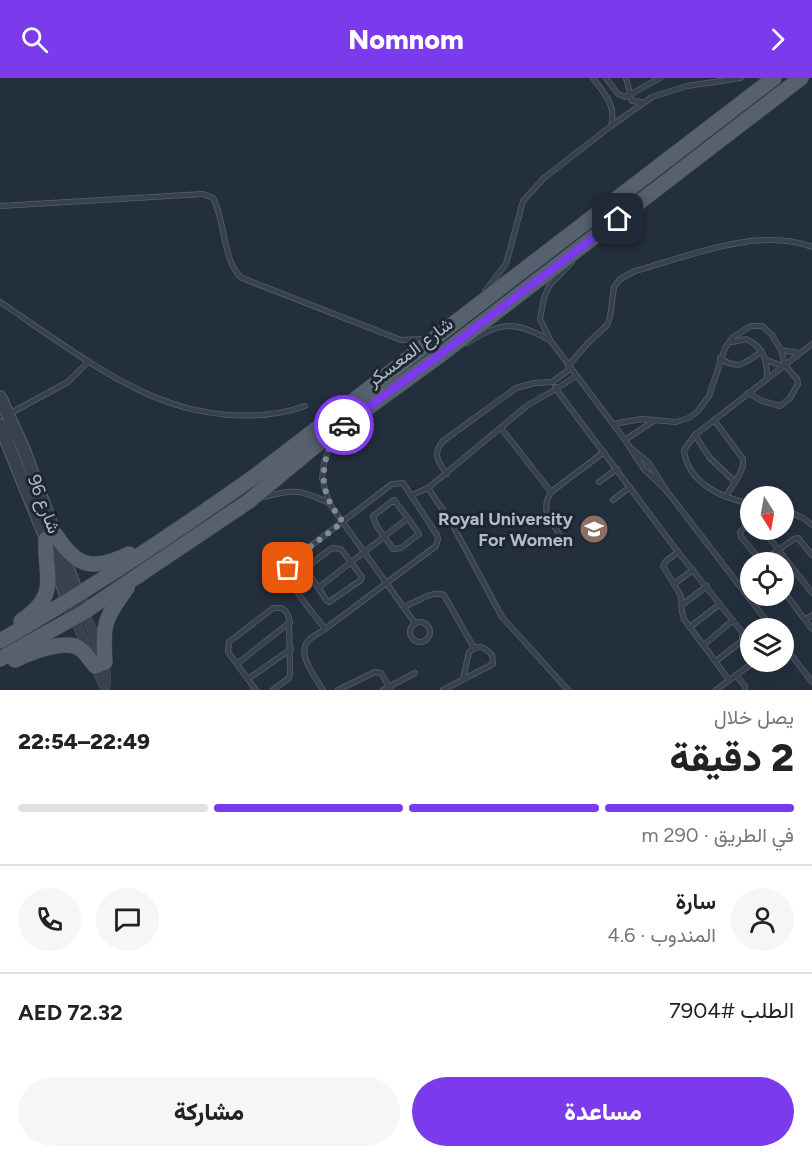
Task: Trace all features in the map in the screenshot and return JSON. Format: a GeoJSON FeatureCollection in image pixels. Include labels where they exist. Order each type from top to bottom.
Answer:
{"type":"FeatureCollection","features":[{"type":"Feature","properties":{"kind":"main road","name":"شارع المعسكر"},"geometry":{"type":"LineString","coordinates":[[0,641],[73,599],[175,533],[255,476],[774,78]]}},
{"type":"Feature","properties":{"kind":"main road","name":"شارع المعسكر"},"geometry":{"type":"LineString","coordinates":[[0,659],[79,615],[249,501],[334,432],[438,356],[801,78]]}},
{"type":"Feature","properties":{"kind":"main road"},"geometry":{"type":"LineString","coordinates":[[0,634],[27,617],[45,596],[49,578],[45,554],[51,537],[71,556],[82,562],[97,565],[117,560],[151,541],[175,533]]}},
{"type":"Feature","properties":{"kind":"main road"},"geometry":{"type":"LineString","coordinates":[[100,664],[106,618],[135,579]]}},
{"type":"Feature","properties":{"kind":"main road"},"geometry":{"type":"LineString","coordinates":[[0,667],[40,650],[68,645],[77,646],[100,664]]}},
{"type":"Feature","properties":{"kind":"street","name":"شارع 96"},"geometry":{"type":"LineString","coordinates":[[0,397],[9,414],[79,615]]}},
{"type":"Feature","properties":{"kind":"street","name":"شارع 96"},"geometry":{"type":"LineString","coordinates":[[0,425],[51,537]]}},
{"type":"Feature","properties":{"kind":"street"},"geometry":{"type":"LineString","coordinates":[[79,615],[107,676],[105,689]]}},
{"type":"Feature","properties":{"kind":"lane"},"geometry":{"type":"LineString","coordinates":[[593,78],[612,106],[611,126]]}},
{"type":"Feature","properties":{"kind":"lane"},"geometry":{"type":"LineString","coordinates":[[606,78],[622,96],[630,96],[660,78]]}},
{"type":"Feature","properties":{"kind":"lane"},"geometry":{"type":"LineString","coordinates":[[626,78],[630,96],[634,102],[642,102]]}},
{"type":"Feature","properties":{"kind":"lane"},"geometry":{"type":"LineString","coordinates":[[454,323],[503,270],[523,201],[533,188],[642,102],[671,90],[741,78]]}},
{"type":"Feature","properties":{"kind":"lane"},"geometry":{"type":"LineString","coordinates":[[0,206],[203,194],[213,198],[218,207],[233,268],[243,278],[401,340],[435,338]]}},
{"type":"Feature","properties":{"kind":"lane"},"geometry":{"type":"LineString","coordinates":[[618,219],[549,286],[540,320],[569,368],[629,447],[649,463],[666,490],[764,618]]}},
{"type":"Feature","properties":{"kind":"lane"},"geometry":{"type":"LineString","coordinates":[[447,474],[438,462],[436,454],[437,448],[443,441],[516,388],[535,382],[552,382],[569,368],[588,343],[607,325],[614,287],[620,279],[635,270],[739,243],[772,240],[799,242],[812,247]]}},
{"type":"Feature","properties":{"kind":"lane"},"geometry":{"type":"LineString","coordinates":[[0,302],[89,362],[152,396],[201,412],[243,415],[291,411],[304,406]]}},
{"type":"Feature","properties":{"kind":"lane"},"geometry":{"type":"LineString","coordinates":[[438,356],[488,331],[509,325],[520,326],[550,339]]}},
{"type":"Feature","properties":{"kind":"lane"},"geometry":{"type":"LineString","coordinates":[[613,424],[642,419],[676,422],[689,418],[698,411],[709,396],[720,358],[734,337],[746,328],[757,325],[767,331],[781,350],[784,365],[798,384],[784,405],[780,406],[770,404],[748,393]]}},
{"type":"Feature","properties":{"kind":"lane"},"geometry":{"type":"LineString","coordinates":[[730,343],[746,339],[752,342],[767,360],[784,365]]}},
{"type":"Feature","properties":{"kind":"lane"},"geometry":{"type":"LineString","coordinates":[[740,500],[726,497],[709,488],[698,478],[686,460],[684,450],[695,435],[812,344]]}},
{"type":"Feature","properties":{"kind":"lane"},"geometry":{"type":"LineString","coordinates":[[781,350],[799,353]]}},
{"type":"Feature","properties":{"kind":"lane"},"geometry":{"type":"LineString","coordinates":[[720,358],[728,363],[741,365],[761,352]]}},
{"type":"Feature","properties":{"kind":"lane"},"geometry":{"type":"LineString","coordinates":[[767,360],[767,377]]}},
{"type":"Feature","properties":{"kind":"lane"},"geometry":{"type":"LineString","coordinates":[[9,414],[68,382],[89,362]]}},
{"type":"Feature","properties":{"kind":"lane"},"geometry":{"type":"LineString","coordinates":[[412,495],[428,488],[447,474],[528,405],[576,376]]}},
{"type":"Feature","properties":{"kind":"lane"},"geometry":{"type":"LineString","coordinates":[[552,382],[678,552],[742,632],[742,641],[716,661]]}},
{"type":"Feature","properties":{"kind":"lane"},"geometry":{"type":"LineString","coordinates":[[625,441],[655,420]]}},
{"type":"Feature","properties":{"kind":"lane"},"geometry":{"type":"LineString","coordinates":[[714,420],[743,459],[744,468],[726,497]]}},
{"type":"Feature","properties":{"kind":"lane"},"geometry":{"type":"LineString","coordinates":[[501,428],[551,492]]}},
{"type":"Feature","properties":{"kind":"lane"},"geometry":{"type":"LineString","coordinates":[[334,432],[324,463],[322,478],[329,503],[414,623]]}},
{"type":"Feature","properties":{"kind":"lane"},"geometry":{"type":"LineString","coordinates":[[695,435],[709,457],[734,481]]}},
{"type":"Feature","properties":{"kind":"lane"},"geometry":{"type":"LineString","coordinates":[[563,539],[545,510],[546,500],[551,492],[604,453]]}},
{"type":"Feature","properties":{"kind":"lane"},"geometry":{"type":"LineString","coordinates":[[599,482],[617,469]]}},
{"type":"Feature","properties":{"kind":"lane"},"geometry":{"type":"LineString","coordinates":[[323,690],[306,659],[307,642],[325,629],[436,546],[437,535],[403,483],[392,484],[291,561],[288,568],[292,584],[325,629]]}},
{"type":"Feature","properties":{"kind":"lane"},"geometry":{"type":"LineString","coordinates":[[613,500],[630,487]]}},
{"type":"Feature","properties":{"kind":"lane"},"geometry":{"type":"LineString","coordinates":[[428,488],[451,522],[502,617],[568,690]]}},
{"type":"Feature","properties":{"kind":"lane"},"geometry":{"type":"LineString","coordinates":[[249,501],[291,491],[304,492],[329,503]]}},
{"type":"Feature","properties":{"kind":"lane"},"geometry":{"type":"LineString","coordinates":[[394,500],[419,532],[418,536],[398,550],[393,549],[384,535],[374,522],[373,516],[394,500]]}},
{"type":"Feature","properties":{"kind":"lane"},"geometry":{"type":"LineString","coordinates":[[794,514],[812,525]]}},
{"type":"Feature","properties":{"kind":"lane"},"geometry":{"type":"LineString","coordinates":[[318,588],[408,518]]}},
{"type":"Feature","properties":{"kind":"lane"},"geometry":{"type":"LineString","coordinates":[[775,552],[794,538],[798,538],[812,555]]}},
{"type":"Feature","properties":{"kind":"lane"},"geometry":{"type":"LineString","coordinates":[[744,540],[754,552]]}},
{"type":"Feature","properties":{"kind":"lane"},"geometry":{"type":"LineString","coordinates":[[771,540],[812,593]]}},
{"type":"Feature","properties":{"kind":"lane"},"geometry":{"type":"LineString","coordinates":[[332,548],[342,549],[351,561],[361,574],[361,580],[332,601],[327,601],[308,575],[308,566],[332,548]]}},
{"type":"Feature","properties":{"kind":"lane"},"geometry":{"type":"LineString","coordinates":[[678,552],[663,566],[681,596],[682,612],[690,627],[729,680]]}},
{"type":"Feature","properties":{"kind":"lane"},"geometry":{"type":"LineString","coordinates":[[674,584],[693,570]]}},
{"type":"Feature","properties":{"kind":"lane"},"geometry":{"type":"LineString","coordinates":[[683,604],[706,586]]}},
{"type":"Feature","properties":{"kind":"lane"},"geometry":{"type":"LineString","coordinates":[[404,607],[430,595],[440,593],[444,595],[474,648]]}},
{"type":"Feature","properties":{"kind":"lane"},"geometry":{"type":"LineString","coordinates":[[690,627],[720,604]]}},
{"type":"Feature","properties":{"kind":"lane"},"geometry":{"type":"LineString","coordinates":[[794,605],[812,629]]}},
{"type":"Feature","properties":{"kind":"lane"},"geometry":{"type":"LineString","coordinates":[[255,690],[228,652],[230,642],[273,609],[282,608],[286,610],[290,622],[289,678],[273,690]]}},
{"type":"Feature","properties":{"kind":"lane"},"geometry":{"type":"LineString","coordinates":[[805,620],[812,615]]}},
{"type":"Feature","properties":{"kind":"lane"},"geometry":{"type":"LineString","coordinates":[[704,645],[733,620]]}},
{"type":"Feature","properties":{"kind":"lane"},"geometry":{"type":"LineString","coordinates":[[421,621],[431,629],[426,641],[419,643],[413,640],[410,628],[414,623],[421,621]]}},
{"type":"Feature","properties":{"kind":"lane"},"geometry":{"type":"LineString","coordinates":[[237,664],[290,622]]}},
{"type":"Feature","properties":{"kind":"lane"},"geometry":{"type":"LineString","coordinates":[[443,690],[493,664],[492,655],[484,647],[474,648],[467,656],[463,679]]}},
{"type":"Feature","properties":{"kind":"lane"},"geometry":{"type":"LineString","coordinates":[[248,679],[291,649]]}},
{"type":"Feature","properties":{"kind":"lane"},"geometry":{"type":"LineString","coordinates":[[794,658],[812,682]]}},
{"type":"Feature","properties":{"kind":"lane"},"geometry":{"type":"LineString","coordinates":[[338,690],[375,672],[381,673],[390,688]]}},
{"type":"Feature","properties":{"kind":"lane"},"geometry":{"type":"LineString","coordinates":[[716,690],[740,672]]}},
{"type":"Feature","properties":{"kind":"lane"},"geometry":{"type":"LineString","coordinates":[[383,690],[415,673]]}},
{"type":"Feature","properties":{"kind":"lane"},"geometry":{"type":"LineString","coordinates":[[736,675],[745,690]]}},
{"type":"Feature","properties":{"kind":"way so far"},"geometry":{"type":"LineString","coordinates":[[288,568],[291,561],[343,522],[329,503],[322,478],[324,463],[334,432],[344,425]]}},
{"type":"Feature","properties":{"kind":"place","name":"Royal University For Women"},"geometry":{"type":"Point","coordinates":[594,529]}},
{"type":"Feature","properties":{"kind":"route"},"geometry":{"type":"LineString","coordinates":[[344,425],[618,219]]}}]}
